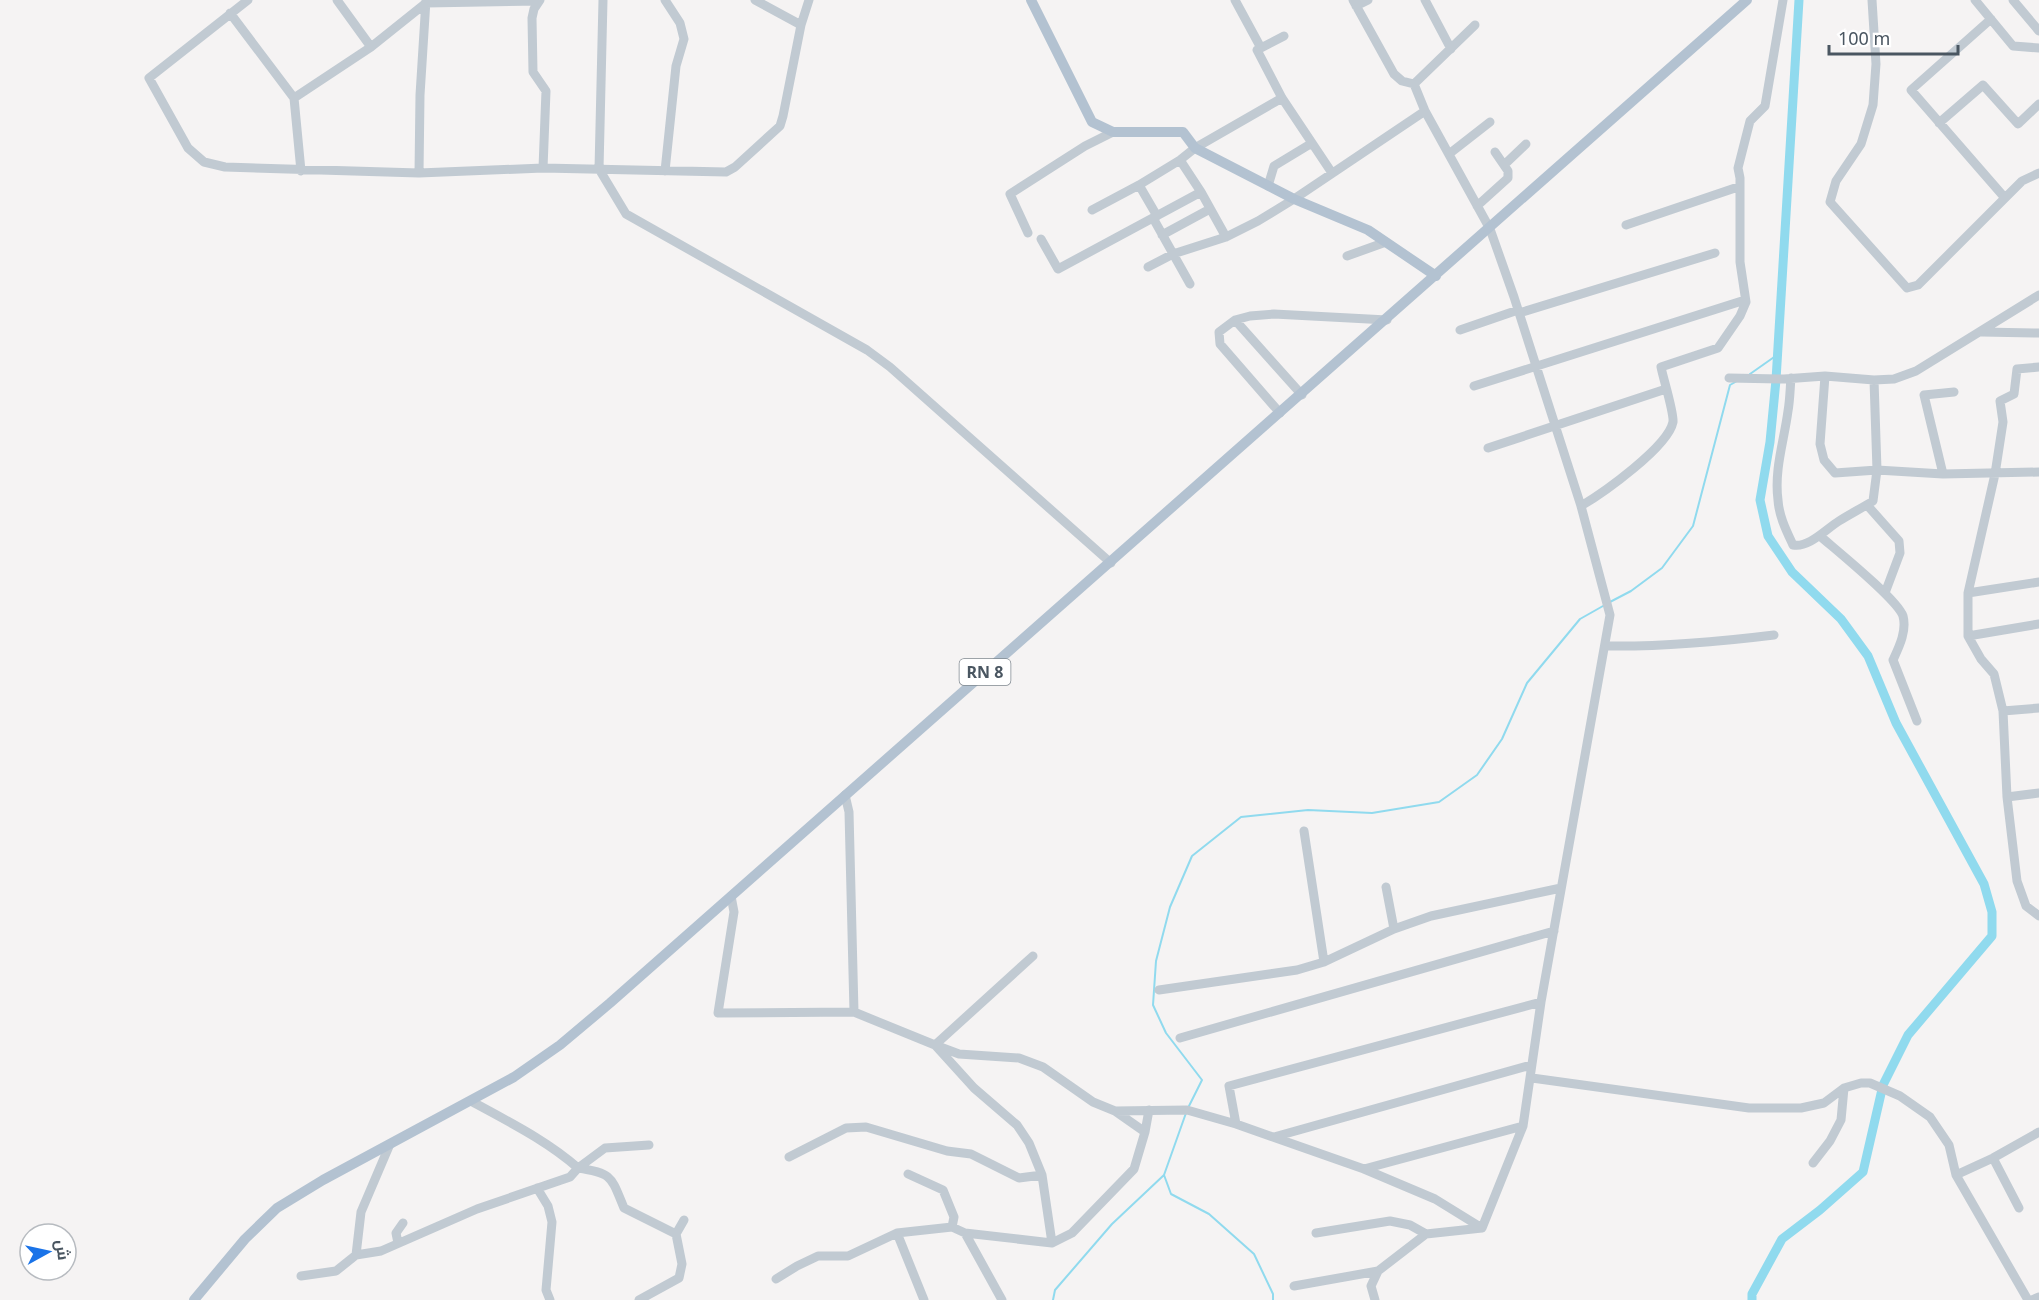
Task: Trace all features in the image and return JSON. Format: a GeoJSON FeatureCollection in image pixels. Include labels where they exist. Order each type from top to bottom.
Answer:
{"type":"FeatureCollection","features":[{"type":"Feature","properties":{"kind":"main road"},"geometry":{"type":"LineString","coordinates":[[1031,0],[1092,122],[1113,132],[1183,132],[1195,148],[1294,199],[1368,230],[1436,276]]}},
{"type":"Feature","properties":{"kind":"main road","name":"RN 8"},"geometry":{"type":"LineString","coordinates":[[194,1300],[245,1239],[277,1208],[323,1180],[514,1077],[560,1045],[1302,395],[1747,0]]}},
{"type":"Feature","properties":{"kind":"street"},"geometry":{"type":"LineString","coordinates":[[248,0],[148,78],[188,148],[204,162],[225,167],[419,173],[543,168],[726,172],[735,167],[776,130],[783,116],[801,25],[809,0]]}},
{"type":"Feature","properties":{"kind":"street"},"geometry":{"type":"LineString","coordinates":[[337,0],[371,47]]}},
{"type":"Feature","properties":{"kind":"street"},"geometry":{"type":"LineString","coordinates":[[603,0],[599,169],[626,214],[867,350],[890,367],[1111,563]]}},
{"type":"Feature","properties":{"kind":"street"},"geometry":{"type":"LineString","coordinates":[[665,0],[680,22],[684,39],[676,66],[665,171]]}},
{"type":"Feature","properties":{"kind":"street"},"geometry":{"type":"LineString","coordinates":[[754,0],[801,25]]}},
{"type":"Feature","properties":{"kind":"street"},"geometry":{"type":"LineString","coordinates":[[1235,0],[1261,48]]}},
{"type":"Feature","properties":{"kind":"street"},"geometry":{"type":"LineString","coordinates":[[1368,0],[1355,3],[1394,74],[1402,81],[1414,84]]}},
{"type":"Feature","properties":{"kind":"street"},"geometry":{"type":"LineString","coordinates":[[1425,0],[1451,49]]}},
{"type":"Feature","properties":{"kind":"street"},"geometry":{"type":"LineString","coordinates":[[1581,506],[1595,498],[1653,451],[1667,435],[1673,420],[1660,367],[1718,348],[1740,316],[1745,300],[1740,262],[1738,168],[1750,121],[1765,106],[1783,0]]}},
{"type":"Feature","properties":{"kind":"street"},"geometry":{"type":"LineString","coordinates":[[1872,0],[1876,64],[1873,105],[1861,144],[1836,181],[1830,202],[1907,288],[1918,285],[2022,181],[2039,173]]}},
{"type":"Feature","properties":{"kind":"street"},"geometry":{"type":"LineString","coordinates":[[1975,0],[2013,46],[2039,48]]}},
{"type":"Feature","properties":{"kind":"street"},"geometry":{"type":"LineString","coordinates":[[2013,0],[2039,31]]}},
{"type":"Feature","properties":{"kind":"street"},"geometry":{"type":"LineString","coordinates":[[294,98],[371,47],[426,2],[535,3],[532,18],[533,72],[546,91],[543,168]]}},
{"type":"Feature","properties":{"kind":"street"},"geometry":{"type":"LineString","coordinates":[[419,173],[420,95],[426,2]]}},
{"type":"Feature","properties":{"kind":"street"},"geometry":{"type":"LineString","coordinates":[[230,13],[294,98],[301,171]]}},
{"type":"Feature","properties":{"kind":"street"},"geometry":{"type":"LineString","coordinates":[[1991,19],[1911,90],[2005,198]]}},
{"type":"Feature","properties":{"kind":"street"},"geometry":{"type":"LineString","coordinates":[[1414,84],[1475,25]]}},
{"type":"Feature","properties":{"kind":"street"},"geometry":{"type":"LineString","coordinates":[[1284,36],[1257,50],[1282,98],[1332,173]]}},
{"type":"Feature","properties":{"kind":"street"},"geometry":{"type":"LineString","coordinates":[[1414,84],[1425,111],[1490,228],[1581,506],[1610,615],[1541,1002],[1532,1078],[1523,1126],[1482,1228]]}},
{"type":"Feature","properties":{"kind":"street"},"geometry":{"type":"LineString","coordinates":[[1939,123],[1983,85],[2018,124],[2039,104]]}},
{"type":"Feature","properties":{"kind":"street"},"geometry":{"type":"LineString","coordinates":[[1092,210],[1139,185],[1195,148],[1282,98]]}},
{"type":"Feature","properties":{"kind":"street"},"geometry":{"type":"LineString","coordinates":[[1148,267],[1173,254],[1226,237],[1258,221],[1425,111]]}},
{"type":"Feature","properties":{"kind":"street"},"geometry":{"type":"LineString","coordinates":[[1449,154],[1490,122]]}},
{"type":"Feature","properties":{"kind":"street"},"geometry":{"type":"LineString","coordinates":[[1028,233],[1010,194],[1085,146],[1113,132]]}},
{"type":"Feature","properties":{"kind":"street"},"geometry":{"type":"LineString","coordinates":[[1268,186],[1274,166],[1312,143]]}},
{"type":"Feature","properties":{"kind":"street"},"geometry":{"type":"LineString","coordinates":[[1504,165],[1526,144]]}},
{"type":"Feature","properties":{"kind":"street"},"geometry":{"type":"LineString","coordinates":[[1477,206],[1508,178],[1508,171],[1495,152]]}},
{"type":"Feature","properties":{"kind":"street"},"geometry":{"type":"LineString","coordinates":[[1180,160],[1226,237]]}},
{"type":"Feature","properties":{"kind":"street"},"geometry":{"type":"LineString","coordinates":[[1139,185],[1162,235],[1190,284]]}},
{"type":"Feature","properties":{"kind":"street"},"geometry":{"type":"LineString","coordinates":[[1626,225],[1738,187]]}},
{"type":"Feature","properties":{"kind":"street"},"geometry":{"type":"LineString","coordinates":[[1041,239],[1058,269],[1201,192]]}},
{"type":"Feature","properties":{"kind":"street"},"geometry":{"type":"LineString","coordinates":[[1162,235],[1210,209]]}},
{"type":"Feature","properties":{"kind":"street"},"geometry":{"type":"LineString","coordinates":[[1347,256],[1386,242]]}},
{"type":"Feature","properties":{"kind":"street"},"geometry":{"type":"LineString","coordinates":[[1460,330],[1714,253]]}},
{"type":"Feature","properties":{"kind":"street"},"geometry":{"type":"LineString","coordinates":[[1729,378],[1787,379],[1825,376],[1874,380],[1894,379],[1916,371],[2039,295]]}},
{"type":"Feature","properties":{"kind":"street"},"geometry":{"type":"LineString","coordinates":[[1474,386],[1745,300]]}},
{"type":"Feature","properties":{"kind":"street"},"geometry":{"type":"LineString","coordinates":[[1280,413],[1220,344],[1219,332],[1236,320],[1274,314],[1387,320]]}},
{"type":"Feature","properties":{"kind":"street"},"geometry":{"type":"LineString","coordinates":[[1236,320],[1302,395]]}},
{"type":"Feature","properties":{"kind":"street"},"geometry":{"type":"LineString","coordinates":[[1982,332],[2039,333]]}},
{"type":"Feature","properties":{"kind":"street"},"geometry":{"type":"LineString","coordinates":[[2039,367],[2017,369],[2014,394],[2000,401],[2003,422],[1995,474],[1968,593],[1968,636],[1981,659],[1994,674],[2003,711],[2007,797],[2017,881],[2026,906],[2039,916]]}},
{"type":"Feature","properties":{"kind":"street"},"geometry":{"type":"LineString","coordinates":[[1825,376],[1820,444],[1824,460],[1835,473],[1877,470],[1943,474],[2039,472]]}},
{"type":"Feature","properties":{"kind":"street"},"geometry":{"type":"LineString","coordinates":[[1787,379],[1788,411],[1777,485],[1778,501],[1781,519],[1793,544],[1799,546],[1820,536],[1873,501],[1877,470],[1874,380]]}},
{"type":"Feature","properties":{"kind":"street"},"geometry":{"type":"LineString","coordinates":[[1488,448],[1666,389]]}},
{"type":"Feature","properties":{"kind":"street"},"geometry":{"type":"LineString","coordinates":[[1943,474],[1924,395],[1954,392]]}},
{"type":"Feature","properties":{"kind":"street"},"geometry":{"type":"LineString","coordinates":[[1867,505],[1899,541],[1900,553],[1885,593]]}},
{"type":"Feature","properties":{"kind":"street"},"geometry":{"type":"LineString","coordinates":[[1820,536],[1885,593],[1902,615],[1904,628],[1893,660],[1917,721]]}},
{"type":"Feature","properties":{"kind":"street"},"geometry":{"type":"LineString","coordinates":[[1968,593],[2039,582]]}},
{"type":"Feature","properties":{"kind":"street"},"geometry":{"type":"LineString","coordinates":[[1968,636],[2039,624]]}},
{"type":"Feature","properties":{"kind":"street"},"geometry":{"type":"LineString","coordinates":[[1605,646],[1645,647],[1774,635]]}},
{"type":"Feature","properties":{"kind":"street"},"geometry":{"type":"LineString","coordinates":[[2003,711],[2039,708]]}},
{"type":"Feature","properties":{"kind":"street"},"geometry":{"type":"LineString","coordinates":[[2007,797],[2039,793]]}},
{"type":"Feature","properties":{"kind":"street"},"geometry":{"type":"LineString","coordinates":[[845,795],[849,812],[854,1012]]}},
{"type":"Feature","properties":{"kind":"street"},"geometry":{"type":"LineString","coordinates":[[1304,831],[1324,962]]}},
{"type":"Feature","properties":{"kind":"street"},"geometry":{"type":"LineString","coordinates":[[1386,887],[1394,929]]}},
{"type":"Feature","properties":{"kind":"street"},"geometry":{"type":"LineString","coordinates":[[1160,990],[1297,970],[1324,962],[1394,929],[1431,916],[1562,888]]}},
{"type":"Feature","properties":{"kind":"street"},"geometry":{"type":"LineString","coordinates":[[731,896],[734,912],[718,1013],[854,1012],[959,1054],[1020,1058],[1043,1067],[1093,1102],[1115,1112],[1145,1132]]}},
{"type":"Feature","properties":{"kind":"street"},"geometry":{"type":"LineString","coordinates":[[1180,1038],[1554,932]]}},
{"type":"Feature","properties":{"kind":"street"},"geometry":{"type":"LineString","coordinates":[[935,1045],[1033,956]]}},
{"type":"Feature","properties":{"kind":"street"},"geometry":{"type":"LineString","coordinates":[[1236,1124],[1229,1086],[1541,1002]]}},
{"type":"Feature","properties":{"kind":"street"},"geometry":{"type":"LineString","coordinates":[[935,1045],[974,1088],[1017,1125],[1029,1143],[1042,1175],[1052,1243]]}},
{"type":"Feature","properties":{"kind":"street"},"geometry":{"type":"LineString","coordinates":[[1274,1137],[1532,1065]]}},
{"type":"Feature","properties":{"kind":"street"},"geometry":{"type":"LineString","coordinates":[[1532,1078],[1749,1108],[1801,1108],[1824,1103],[1844,1088],[1870,1083],[1900,1096],[1930,1117],[1949,1145],[1956,1175],[2030,1300],[2039,1297]]}},
{"type":"Feature","properties":{"kind":"street"},"geometry":{"type":"LineString","coordinates":[[1813,1163],[1830,1141],[1841,1120],[1844,1088]]}},
{"type":"Feature","properties":{"kind":"street"},"geometry":{"type":"LineString","coordinates":[[471,1101],[536,1136],[578,1168],[597,1171],[612,1179],[624,1208],[676,1234]]}},
{"type":"Feature","properties":{"kind":"street"},"geometry":{"type":"LineString","coordinates":[[776,1279],[818,1256],[848,1256],[897,1233],[952,1227],[965,1233],[1052,1243],[1072,1233],[1134,1169],[1149,1110]]}},
{"type":"Feature","properties":{"kind":"street"},"geometry":{"type":"LineString","coordinates":[[1115,1112],[1187,1110],[1236,1124],[1364,1169],[1435,1199],[1482,1228]]}},
{"type":"Feature","properties":{"kind":"street"},"geometry":{"type":"LineString","coordinates":[[1364,1169],[1523,1126]]}},
{"type":"Feature","properties":{"kind":"street"},"geometry":{"type":"LineString","coordinates":[[789,1157],[846,1128],[866,1127],[947,1151],[971,1154],[1019,1178],[1042,1175]]}},
{"type":"Feature","properties":{"kind":"street"},"geometry":{"type":"LineString","coordinates":[[1956,1175],[1993,1158],[2039,1132]]}},
{"type":"Feature","properties":{"kind":"street"},"geometry":{"type":"LineString","coordinates":[[356,1255],[361,1212],[390,1144]]}},
{"type":"Feature","properties":{"kind":"street"},"geometry":{"type":"LineString","coordinates":[[301,1276],[336,1271],[356,1255],[381,1251],[477,1209],[570,1177],[578,1168],[605,1148],[650,1145]]}},
{"type":"Feature","properties":{"kind":"street"},"geometry":{"type":"LineString","coordinates":[[1993,1158],[2019,1208]]}},
{"type":"Feature","properties":{"kind":"street"},"geometry":{"type":"LineString","coordinates":[[908,1174],[943,1190],[954,1216],[952,1227]]}},
{"type":"Feature","properties":{"kind":"street"},"geometry":{"type":"LineString","coordinates":[[537,1188],[548,1206],[552,1222],[546,1290],[550,1300]]}},
{"type":"Feature","properties":{"kind":"street"},"geometry":{"type":"LineString","coordinates":[[639,1300],[679,1278],[682,1264],[676,1234],[684,1220]]}},
{"type":"Feature","properties":{"kind":"street"},"geometry":{"type":"LineString","coordinates":[[1316,1233],[1390,1221],[1410,1225],[1426,1234]]}},
{"type":"Feature","properties":{"kind":"street"},"geometry":{"type":"LineString","coordinates":[[398,1244],[396,1233],[403,1223]]}},
{"type":"Feature","properties":{"kind":"street"},"geometry":{"type":"LineString","coordinates":[[1375,1300],[1371,1286],[1378,1271],[1426,1234],[1482,1228]]}},
{"type":"Feature","properties":{"kind":"street"},"geometry":{"type":"LineString","coordinates":[[897,1233],[924,1300]]}},
{"type":"Feature","properties":{"kind":"street"},"geometry":{"type":"LineString","coordinates":[[965,1233],[1002,1300]]}},
{"type":"Feature","properties":{"kind":"street"},"geometry":{"type":"LineString","coordinates":[[1294,1286],[1378,1271]]}},
{"type":"Feature","properties":{"kind":"waterway"},"geometry":{"type":"LineString","coordinates":[[1752,1300],[1752,1294],[1782,1239],[1820,1210],[1863,1172],[1883,1085],[1908,1035],[1992,936],[1992,912],[1984,884],[1896,723],[1868,656],[1841,619],[1792,572],[1768,536],[1760,500],[1770,442],[1776,380],[1799,0]]}},
{"type":"Feature","properties":{"kind":"waterway"},"geometry":{"type":"LineString","coordinates":[[1750,374],[1777,355]]}},
{"type":"Feature","properties":{"kind":"waterway"},"geometry":{"type":"LineString","coordinates":[[1608,603],[1631,591],[1662,568],[1693,526],[1730,385],[1737,381]]}},
{"type":"Feature","properties":{"kind":"waterway"},"geometry":{"type":"LineString","coordinates":[[1188,1108],[1202,1080],[1166,1033],[1153,1005],[1156,961],[1170,907],[1192,856],[1241,817],[1308,810],[1372,813],[1439,802],[1477,775],[1502,739],[1527,683],[1580,619],[1603,606]]}},
{"type":"Feature","properties":{"kind":"waterway"},"geometry":{"type":"LineString","coordinates":[[1053,1300],[1055,1290],[1112,1224],[1164,1175],[1186,1113]]}},
{"type":"Feature","properties":{"kind":"waterway"},"geometry":{"type":"LineString","coordinates":[[1164,1175],[1171,1194],[1209,1214],[1254,1254],[1273,1294],[1273,1300]]}}]}
